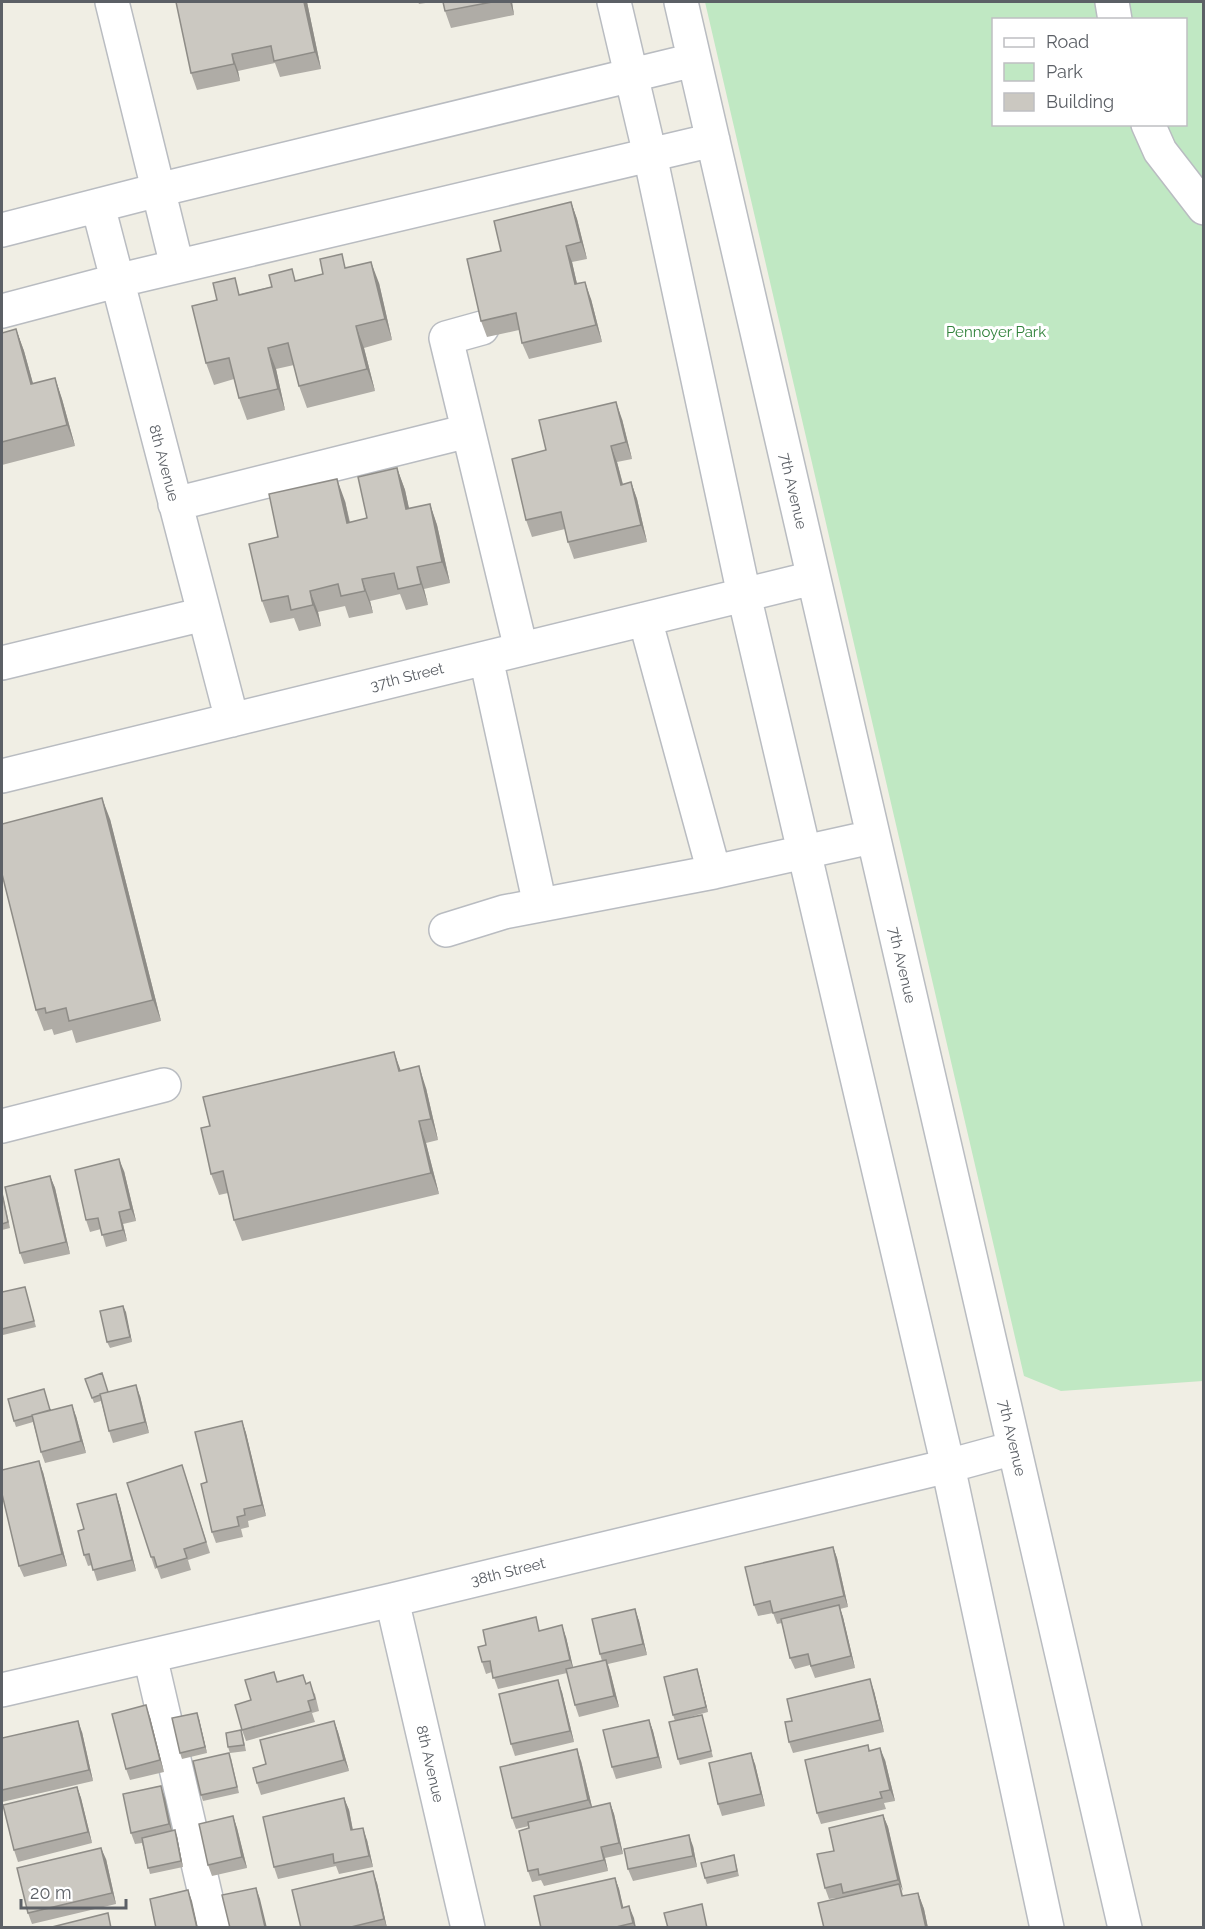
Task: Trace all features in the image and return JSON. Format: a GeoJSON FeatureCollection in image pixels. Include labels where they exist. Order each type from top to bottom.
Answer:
{"type":"FeatureCollection","features":[{"type":"Feature","properties":{"kind":"street"},"geometry":{"type":"LineString","coordinates":[[112,2],[177,266]]}},
{"type":"Feature","properties":{"kind":"street"},"geometry":{"type":"LineString","coordinates":[[614,2],[650,155],[744,595],[948,1466],[1047,1928]]}},
{"type":"Feature","properties":{"kind":"street","name":"7th Avenue"},"geometry":{"type":"LineString","coordinates":[[681,2],[1125,1928]]}},
{"type":"Feature","properties":{"kind":"street"},"geometry":{"type":"LineString","coordinates":[[1112,2],[1115,18]]}},
{"type":"Feature","properties":{"kind":"street"},"geometry":{"type":"LineString","coordinates":[[2,230],[694,60]]}},
{"type":"Feature","properties":{"kind":"street"},"geometry":{"type":"LineString","coordinates":[[1149,126],[1160,151],[1203,208]]}},
{"type":"Feature","properties":{"kind":"street"},"geometry":{"type":"LineString","coordinates":[[2,311],[177,266],[713,140]]}},
{"type":"Feature","properties":{"kind":"street","name":"8th Avenue"},"geometry":{"type":"LineString","coordinates":[[98,206],[232,720]]}},
{"type":"Feature","properties":{"kind":"street"},"geometry":{"type":"LineString","coordinates":[[482,328],[446,338],[521,649]]}},
{"type":"Feature","properties":{"kind":"street"},"geometry":{"type":"LineString","coordinates":[[175,504],[468,431]]}},
{"type":"Feature","properties":{"kind":"street","name":"37th Street"},"geometry":{"type":"LineString","coordinates":[[2,776],[813,578]]}},
{"type":"Feature","properties":{"kind":"street"},"geometry":{"type":"LineString","coordinates":[[2,663],[204,614]]}},
{"type":"Feature","properties":{"kind":"street"},"geometry":{"type":"LineString","coordinates":[[645,619],[714,872]]}},
{"type":"Feature","properties":{"kind":"street"},"geometry":{"type":"LineString","coordinates":[[486,658],[540,905]]}},
{"type":"Feature","properties":{"kind":"street"},"geometry":{"type":"LineString","coordinates":[[446,930],[504,912],[714,872],[872,837]]}},
{"type":"Feature","properties":{"kind":"street"},"geometry":{"type":"LineString","coordinates":[[2,1126],[164,1085]]}},
{"type":"Feature","properties":{"kind":"street","name":"38th Street"},"geometry":{"type":"LineString","coordinates":[[2,1690],[392,1600],[948,1466],[1014,1448]]}},
{"type":"Feature","properties":{"kind":"street","name":"8th Avenue"},"geometry":{"type":"LineString","coordinates":[[392,1600],[468,1928]]}},
{"type":"Feature","properties":{"kind":"street"},"geometry":{"type":"LineString","coordinates":[[150,1656],[213,1928]]}},
{"type":"Feature","properties":{"kind":"green space","name":"Pennoyer Park"},"geometry":{"type":"Polygon","coordinates":[[[705,2],[1203,2],[1203,1381],[1061,1391],[1024,1376],[705,2]]]}},
{"type":"Feature","properties":{"kind":"building"},"geometry":{"type":"Polygon","coordinates":[[[176,2],[304,2],[315,52],[274,61],[271,46],[232,54],[234,64],[191,73],[176,2]]]}},
{"type":"Feature","properties":{"kind":"building"},"geometry":{"type":"Polygon","coordinates":[[[443,2],[492,2],[445,11],[443,2]]]}},
{"type":"Feature","properties":{"kind":"building"},"geometry":{"type":"Polygon","coordinates":[[[571,202],[581,242],[566,246],[575,284],[585,282],[596,325],[522,343],[516,313],[481,321],[467,259],[501,251],[494,221],[571,202]]]}},
{"type":"Feature","properties":{"kind":"building"},"geometry":{"type":"Polygon","coordinates":[[[342,254],[345,268],[371,262],[385,319],[356,326],[367,369],[299,386],[288,343],[268,348],[278,389],[239,398],[229,358],[206,363],[192,306],[217,300],[213,283],[235,278],[239,295],[272,287],[269,275],[292,269],[295,281],[323,274],[320,259],[342,254]]]}},
{"type":"Feature","properties":{"kind":"building"},"geometry":{"type":"Polygon","coordinates":[[[16,329],[31,384],[55,378],[67,425],[2,442],[2,333],[16,329]]]}},
{"type":"Feature","properties":{"kind":"building"},"geometry":{"type":"Polygon","coordinates":[[[616,402],[626,442],[611,446],[621,485],[631,482],[641,525],[568,542],[561,512],[526,520],[512,459],[546,450],[539,420],[616,402]]]}},
{"type":"Feature","properties":{"kind":"building"},"geometry":{"type":"Polygon","coordinates":[[[397,468],[406,509],[430,504],[442,562],[417,567],[421,584],[398,589],[394,573],[362,579],[365,591],[341,596],[338,584],[310,591],[313,605],[291,610],[288,596],[262,601],[249,544],[278,537],[269,494],[337,479],[347,523],[367,518],[358,477],[397,468]]]}},
{"type":"Feature","properties":{"kind":"building"},"geometry":{"type":"Polygon","coordinates":[[[102,798],[153,1000],[69,1021],[66,1008],[46,1013],[45,1008],[36,1010],[2,874],[2,824],[102,798]]]}},
{"type":"Feature","properties":{"kind":"building"},"geometry":{"type":"Polygon","coordinates":[[[394,1052],[399,1071],[419,1066],[431,1119],[419,1121],[431,1173],[234,1220],[223,1171],[211,1174],[201,1128],[210,1126],[203,1097],[394,1052]]]}},
{"type":"Feature","properties":{"kind":"building"},"geometry":{"type":"Polygon","coordinates":[[[119,1159],[131,1209],[119,1212],[123,1230],[102,1235],[98,1218],[86,1220],[75,1170],[119,1159]]]}},
{"type":"Feature","properties":{"kind":"building"},"geometry":{"type":"Polygon","coordinates":[[[50,1176],[66,1242],[20,1253],[5,1187],[50,1176]]]}},
{"type":"Feature","properties":{"kind":"building"},"geometry":{"type":"Polygon","coordinates":[[[2,1193],[8,1222],[2,1224],[2,1193]]]}},
{"type":"Feature","properties":{"kind":"building"},"geometry":{"type":"Polygon","coordinates":[[[25,1287],[34,1321],[2,1329],[2,1292],[25,1287]]]}},
{"type":"Feature","properties":{"kind":"building"},"geometry":{"type":"Polygon","coordinates":[[[123,1306],[130,1337],[107,1342],[100,1311],[123,1306]]]}},
{"type":"Feature","properties":{"kind":"building"},"geometry":{"type":"Polygon","coordinates":[[[102,1373],[108,1392],[92,1398],[85,1379],[102,1373]]]}},
{"type":"Feature","properties":{"kind":"building"},"geometry":{"type":"Polygon","coordinates":[[[136,1385],[145,1422],[109,1431],[100,1394],[136,1385]]]}},
{"type":"Feature","properties":{"kind":"building"},"geometry":{"type":"Polygon","coordinates":[[[44,1389],[50,1410],[14,1421],[8,1399],[44,1389]]]}},
{"type":"Feature","properties":{"kind":"building"},"geometry":{"type":"Polygon","coordinates":[[[72,1405],[81,1441],[41,1452],[32,1415],[72,1405]]]}},
{"type":"Feature","properties":{"kind":"building"},"geometry":{"type":"Polygon","coordinates":[[[242,1421],[262,1505],[244,1509],[245,1515],[237,1517],[239,1526],[212,1532],[201,1484],[207,1482],[195,1432],[242,1421]]]}},
{"type":"Feature","properties":{"kind":"building"},"geometry":{"type":"Polygon","coordinates":[[[39,1461],[62,1554],[19,1566],[2,1494],[2,1470],[39,1461]]]}},
{"type":"Feature","properties":{"kind":"building"},"geometry":{"type":"Polygon","coordinates":[[[182,1465],[206,1542],[184,1549],[187,1558],[157,1567],[154,1557],[151,1557],[127,1483],[182,1465]]]}},
{"type":"Feature","properties":{"kind":"building"},"geometry":{"type":"Polygon","coordinates":[[[116,1494],[132,1560],[93,1570],[89,1554],[84,1555],[78,1531],[84,1529],[77,1504],[116,1494]]]}},
{"type":"Feature","properties":{"kind":"building"},"geometry":{"type":"Polygon","coordinates":[[[833,1547],[844,1596],[773,1613],[770,1601],[754,1605],[745,1567],[833,1547]]]}},
{"type":"Feature","properties":{"kind":"building"},"geometry":{"type":"Polygon","coordinates":[[[839,1605],[851,1656],[811,1666],[808,1654],[790,1658],[781,1619],[839,1605]]]}},
{"type":"Feature","properties":{"kind":"building"},"geometry":{"type":"Polygon","coordinates":[[[635,1609],[643,1644],[600,1654],[592,1619],[635,1609]]]}},
{"type":"Feature","properties":{"kind":"building"},"geometry":{"type":"Polygon","coordinates":[[[536,1617],[539,1631],[562,1625],[570,1660],[493,1678],[490,1661],[482,1662],[478,1647],[486,1645],[483,1630],[536,1617]]]}},
{"type":"Feature","properties":{"kind":"building"},"geometry":{"type":"Polygon","coordinates":[[[606,1660],[614,1696],[575,1705],[566,1669],[606,1660]]]}},
{"type":"Feature","properties":{"kind":"building"},"geometry":{"type":"Polygon","coordinates":[[[697,1669],[706,1707],[673,1715],[664,1677],[697,1669]]]}},
{"type":"Feature","properties":{"kind":"building"},"geometry":{"type":"Polygon","coordinates":[[[274,1672],[277,1682],[303,1675],[306,1684],[310,1682],[315,1699],[308,1701],[311,1711],[242,1730],[235,1705],[251,1700],[245,1680],[274,1672]]]}},
{"type":"Feature","properties":{"kind":"building"},"geometry":{"type":"Polygon","coordinates":[[[870,1679],[880,1720],[789,1742],[785,1722],[792,1721],[787,1699],[870,1679]]]}},
{"type":"Feature","properties":{"kind":"building"},"geometry":{"type":"Polygon","coordinates":[[[558,1680],[570,1731],[511,1744],[499,1694],[558,1680]]]}},
{"type":"Feature","properties":{"kind":"building"},"geometry":{"type":"Polygon","coordinates":[[[146,1705],[160,1760],[126,1769],[112,1714],[146,1705]]]}},
{"type":"Feature","properties":{"kind":"building"},"geometry":{"type":"Polygon","coordinates":[[[197,1713],[205,1747],[180,1753],[172,1718],[197,1713]]]}},
{"type":"Feature","properties":{"kind":"building"},"geometry":{"type":"Polygon","coordinates":[[[702,1715],[711,1751],[678,1759],[669,1722],[702,1715]]]}},
{"type":"Feature","properties":{"kind":"building"},"geometry":{"type":"Polygon","coordinates":[[[649,1720],[658,1757],[612,1767],[603,1730],[649,1720]]]}},
{"type":"Feature","properties":{"kind":"building"},"geometry":{"type":"Polygon","coordinates":[[[78,1721],[89,1770],[2,1790],[2,1738],[78,1721]]]}},
{"type":"Feature","properties":{"kind":"building"},"geometry":{"type":"Polygon","coordinates":[[[334,1721],[344,1760],[257,1783],[253,1768],[266,1764],[260,1740],[334,1721]]]}},
{"type":"Feature","properties":{"kind":"building"},"geometry":{"type":"Polygon","coordinates":[[[241,1730],[244,1745],[228,1747],[226,1733],[241,1730]]]}},
{"type":"Feature","properties":{"kind":"building"},"geometry":{"type":"Polygon","coordinates":[[[868,1745],[869,1751],[880,1748],[890,1790],[880,1792],[882,1798],[817,1813],[805,1760],[868,1745]]]}},
{"type":"Feature","properties":{"kind":"building"},"geometry":{"type":"Polygon","coordinates":[[[577,1749],[588,1800],[512,1818],[500,1767],[577,1749]]]}},
{"type":"Feature","properties":{"kind":"building"},"geometry":{"type":"Polygon","coordinates":[[[229,1753],[237,1787],[201,1795],[193,1761],[229,1753]]]}},
{"type":"Feature","properties":{"kind":"building"},"geometry":{"type":"Polygon","coordinates":[[[751,1753],[761,1794],[718,1804],[709,1763],[751,1753]]]}},
{"type":"Feature","properties":{"kind":"building"},"geometry":{"type":"Polygon","coordinates":[[[161,1786],[169,1824],[131,1833],[123,1794],[161,1786]]]}},
{"type":"Feature","properties":{"kind":"building"},"geometry":{"type":"Polygon","coordinates":[[[77,1787],[88,1832],[14,1850],[3,1805],[77,1787]]]}},
{"type":"Feature","properties":{"kind":"building"},"geometry":{"type":"Polygon","coordinates":[[[344,1798],[351,1830],[363,1828],[369,1856],[334,1863],[333,1854],[274,1867],[263,1817],[344,1798]]]}},
{"type":"Feature","properties":{"kind":"building"},"geometry":{"type":"Polygon","coordinates":[[[610,1803],[619,1843],[601,1847],[604,1860],[539,1875],[538,1869],[528,1871],[519,1831],[529,1828],[528,1822],[610,1803]]]}},
{"type":"Feature","properties":{"kind":"building"},"geometry":{"type":"Polygon","coordinates":[[[883,1815],[898,1880],[843,1893],[841,1884],[825,1888],[817,1854],[834,1851],[829,1828],[883,1815]]]}},
{"type":"Feature","properties":{"kind":"building"},"geometry":{"type":"Polygon","coordinates":[[[233,1816],[242,1857],[208,1865],[199,1824],[233,1816]]]}},
{"type":"Feature","properties":{"kind":"building"},"geometry":{"type":"Polygon","coordinates":[[[175,1830],[181,1861],[148,1868],[142,1838],[175,1830]]]}},
{"type":"Feature","properties":{"kind":"building"},"geometry":{"type":"Polygon","coordinates":[[[689,1835],[693,1856],[628,1869],[624,1849],[689,1835]]]}},
{"type":"Feature","properties":{"kind":"building"},"geometry":{"type":"Polygon","coordinates":[[[101,1848],[112,1893],[28,1913],[17,1868],[101,1848]]]}},
{"type":"Feature","properties":{"kind":"building"},"geometry":{"type":"Polygon","coordinates":[[[734,1855],[737,1871],[705,1878],[701,1863],[734,1855]]]}},
{"type":"Feature","properties":{"kind":"building"},"geometry":{"type":"Polygon","coordinates":[[[373,1871],[384,1919],[347,1928],[301,1928],[292,1890],[373,1871]]]}},
{"type":"Feature","properties":{"kind":"building"},"geometry":{"type":"Polygon","coordinates":[[[615,1878],[622,1908],[629,1906],[633,1923],[612,1928],[541,1928],[534,1896],[615,1878]]]}},
{"type":"Feature","properties":{"kind":"building"},"geometry":{"type":"Polygon","coordinates":[[[899,1884],[902,1896],[918,1893],[926,1928],[824,1928],[818,1903],[899,1884]]]}},
{"type":"Feature","properties":{"kind":"building"},"geometry":{"type":"Polygon","coordinates":[[[256,1888],[265,1927],[230,1928],[222,1895],[256,1888]]]}},
{"type":"Feature","properties":{"kind":"building"},"geometry":{"type":"Polygon","coordinates":[[[188,1890],[197,1928],[156,1928],[150,1899],[188,1890]]]}},
{"type":"Feature","properties":{"kind":"building"},"geometry":{"type":"Polygon","coordinates":[[[702,1904],[707,1928],[668,1928],[664,1913],[702,1904]]]}},
{"type":"Feature","properties":{"kind":"building"},"geometry":{"type":"Polygon","coordinates":[[[108,1913],[111,1928],[48,1928],[108,1913]]]}}]}
